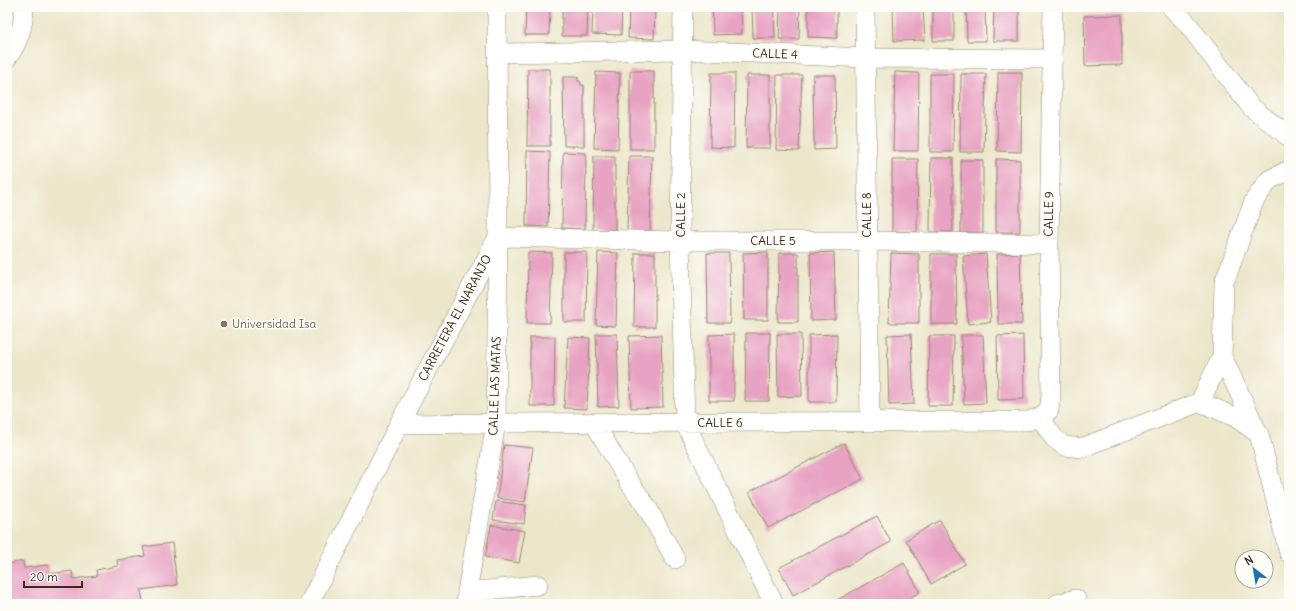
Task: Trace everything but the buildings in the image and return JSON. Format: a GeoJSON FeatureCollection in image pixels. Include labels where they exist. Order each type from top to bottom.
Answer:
{"type":"FeatureCollection","features":[{"type":"Feature","properties":{"kind":"street"},"geometry":{"type":"LineString","coordinates":[[7,58],[14,48],[22,29],[24,7]]}},
{"type":"Feature","properties":{"kind":"street","name":"CARRETERA EL NARANJO"},"geometry":{"type":"LineString","coordinates":[[309,604],[399,424],[498,237],[497,7]]}},
{"type":"Feature","properties":{"kind":"street","name":"CALLE 2"},"geometry":{"type":"LineString","coordinates":[[683,7],[680,241],[685,423]]}},
{"type":"Feature","properties":{"kind":"street","name":"CALLE 8"},"geometry":{"type":"LineString","coordinates":[[865,7],[870,422]]}},
{"type":"Feature","properties":{"kind":"street","name":"CALLE 9"},"geometry":{"type":"LineString","coordinates":[[1040,417],[1049,410],[1051,396],[1049,244],[1053,7]]}},
{"type":"Feature","properties":{"kind":"street"},"geometry":{"type":"LineString","coordinates":[[1171,7],[1186,22],[1251,107],[1289,137]]}},
{"type":"Feature","properties":{"kind":"street","name":"CALLE 4"},"geometry":{"type":"LineString","coordinates":[[497,53],[682,50],[866,58],[1052,59]]}},
{"type":"Feature","properties":{"kind":"street"},"geometry":{"type":"LineString","coordinates":[[1040,417],[1054,438],[1064,446],[1081,448],[1200,402],[1222,356],[1224,283],[1254,201],[1269,180],[1289,170]]}},
{"type":"Feature","properties":{"kind":"street","name":"CALLE 5"},"geometry":{"type":"LineString","coordinates":[[498,237],[680,241],[868,241],[1049,244]]}},
{"type":"Feature","properties":{"kind":"street","name":"CALLE LAS MATAS"},"geometry":{"type":"LineString","coordinates":[[467,598],[496,423],[498,237]]}},
{"type":"Feature","properties":{"kind":"street"},"geometry":{"type":"LineString","coordinates":[[1222,356],[1259,434],[1289,553]]}},
{"type":"Feature","properties":{"kind":"street"},"geometry":{"type":"LineString","coordinates":[[1200,402],[1235,417],[1259,434]]}},
{"type":"Feature","properties":{"kind":"street","name":"CALLE 6"},"geometry":{"type":"LineString","coordinates":[[399,424],[1028,421],[1040,417]]}},
{"type":"Feature","properties":{"kind":"street"},"geometry":{"type":"LineString","coordinates":[[594,423],[620,467],[648,509],[675,559]]}},
{"type":"Feature","properties":{"kind":"street"},"geometry":{"type":"LineString","coordinates":[[685,423],[774,604]]}},
{"type":"Feature","properties":{"kind":"street"},"geometry":{"type":"LineString","coordinates":[[467,598],[538,585]]}},
{"type":"Feature","properties":{"kind":"street"},"geometry":{"type":"LineString","coordinates":[[1057,604],[1076,599]]}},
{"type":"Feature","properties":{"kind":"place","name":"Universidad Isa"},"geometry":{"type":"Point","coordinates":[224,324]}}]}
